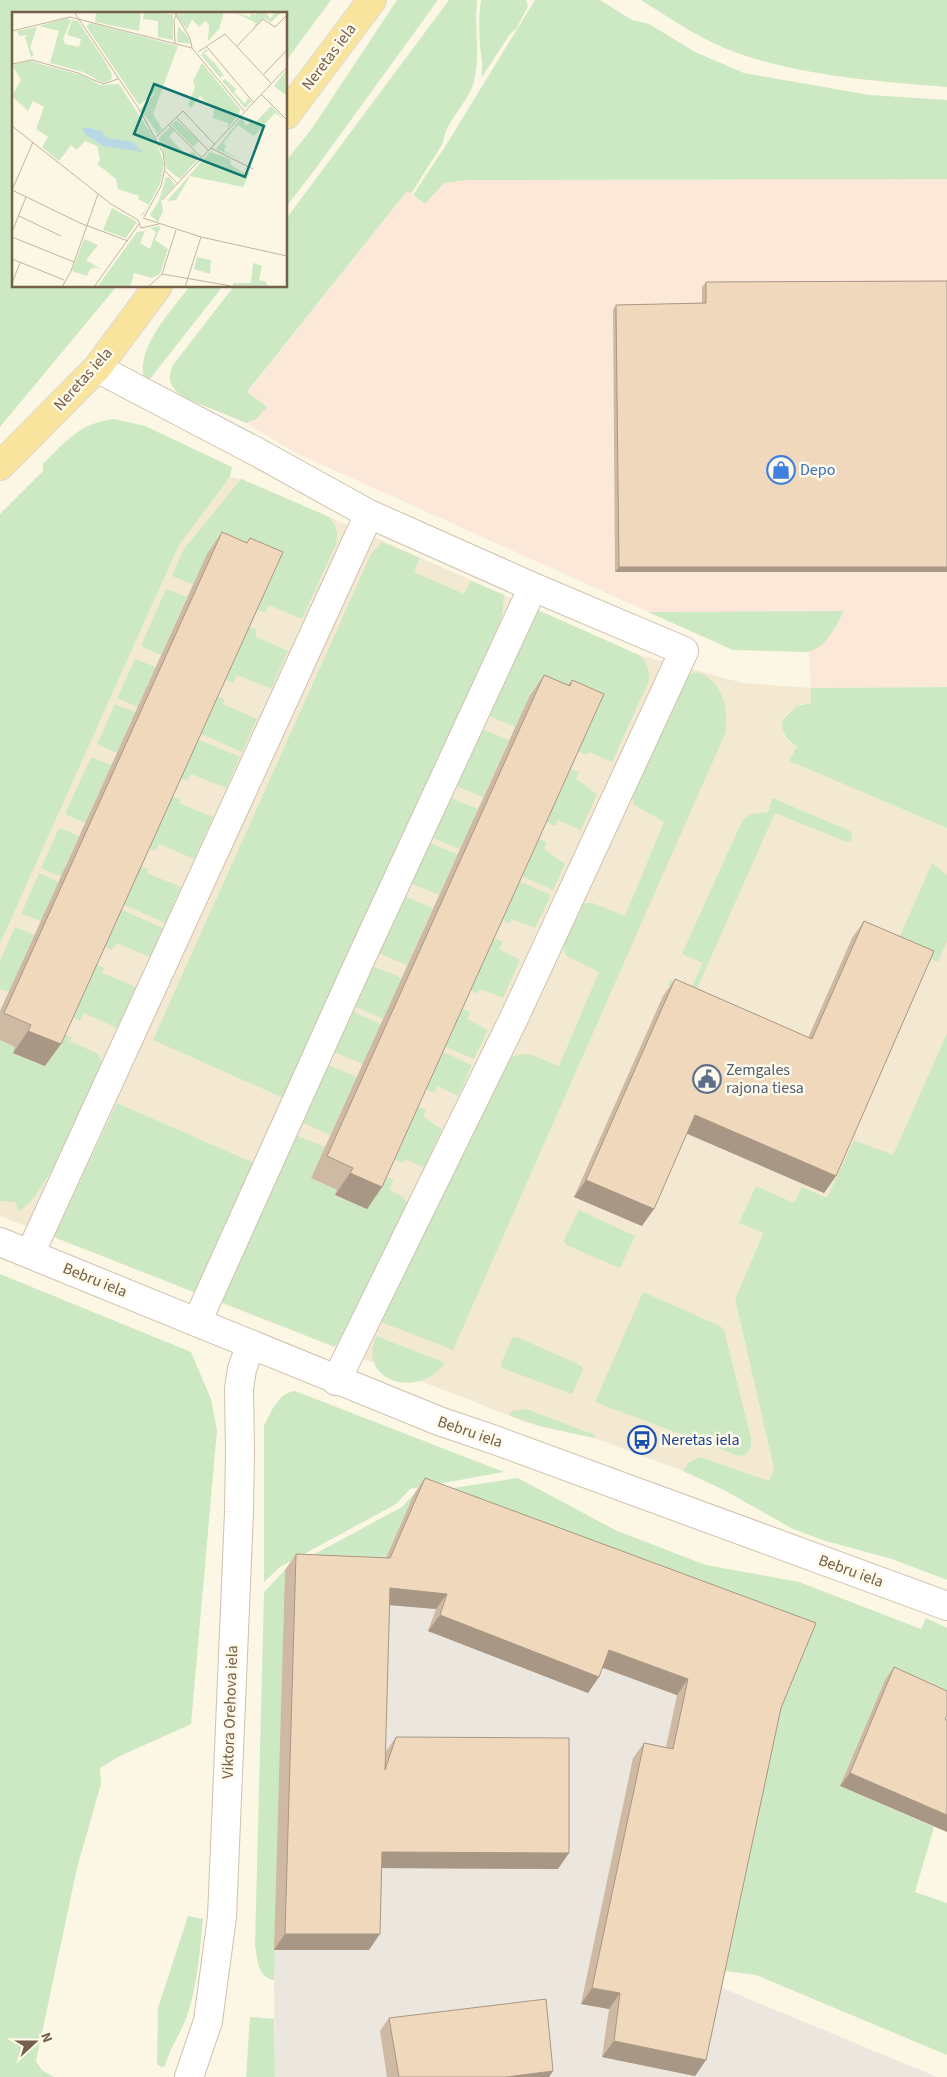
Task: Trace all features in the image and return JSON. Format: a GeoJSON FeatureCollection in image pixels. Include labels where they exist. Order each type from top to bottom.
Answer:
{"type":"FeatureCollection","features":[{"type":"Feature","properties":{"kind":"main road","name":"Neretas iela"},"geometry":{"type":"LineString","coordinates":[[288,111],[372,0]]}},
{"type":"Feature","properties":{"kind":"main road","name":"Neretas iela"},"geometry":{"type":"LineString","coordinates":[[0,466],[97,368],[157,288]]}},
{"type":"Feature","properties":{"kind":"street"},"geometry":{"type":"LineString","coordinates":[[97,368],[257,452],[369,514],[533,587],[684,651],[515,1016],[336,1380]]}},
{"type":"Feature","properties":{"kind":"street"},"geometry":{"type":"LineString","coordinates":[[30,1254],[369,514]]}},
{"type":"Feature","properties":{"kind":"street"},"geometry":{"type":"LineString","coordinates":[[198,1322],[357,967],[533,587]]}},
{"type":"Feature","properties":{"kind":"street","name":"Bebru iela"},"geometry":{"type":"LineString","coordinates":[[0,1242],[439,1421],[492,1438],[947,1606]]}},
{"type":"Feature","properties":{"kind":"street","name":"Viktora Orehova iela"},"geometry":{"type":"LineString","coordinates":[[189,2077],[208,2021],[222,1917],[239,1512],[239,1389],[242,1369],[251,1344]]}},
{"type":"Feature","properties":{"kind":"shaded area"},"geometry":{"type":"Polygon","coordinates":[[[947,179],[947,687],[811,688],[809,652],[733,650],[294,452],[246,423],[251,421],[247,393],[407,191],[425,204],[444,183],[469,180],[947,179]]]}},
{"type":"Feature","properties":{"kind":"shaded area"},"geometry":{"type":"Polygon","coordinates":[[[230,477],[241,479],[327,516],[639,655],[743,683],[811,688],[811,703],[802,704],[783,719],[783,733],[789,742],[797,746],[789,761],[947,828],[947,1033],[893,1155],[828,1198],[794,1203],[739,1223],[763,1232],[735,1299],[774,1469],[769,1481],[700,1457],[689,1462],[683,1471],[594,1438],[525,1422],[0,1216],[0,944],[178,547],[230,477]]]}},
{"type":"Feature","properties":{"kind":"shaded area"},"geometry":{"type":"Polygon","coordinates":[[[414,1494],[805,1639],[715,1985],[937,2077],[275,2077],[274,1950],[285,1570],[379,1574],[414,1494]]]}},
{"type":"Feature","properties":{"kind":"green space"},"geometry":{"type":"Polygon","coordinates":[[[0,0],[331,0],[288,58],[288,12],[12,12],[12,288],[115,288],[0,427],[0,0]]]}},
{"type":"Feature","properties":{"kind":"green space"},"geometry":{"type":"Polygon","coordinates":[[[397,0],[438,0],[288,204],[288,158],[313,127],[397,0]]]}},
{"type":"Feature","properties":{"kind":"green space"},"geometry":{"type":"Polygon","coordinates":[[[449,0],[477,0],[477,64],[473,85],[448,128],[443,143],[411,194],[407,191],[247,392],[267,407],[256,419],[246,423],[194,402],[180,394],[171,382],[170,374],[173,365],[232,288],[288,288],[288,216],[449,0]]]}},
{"type":"Feature","properties":{"kind":"green space"},"geometry":{"type":"Polygon","coordinates":[[[481,0],[526,0],[528,6],[516,29],[510,34],[482,77],[479,31],[481,0]]]}},
{"type":"Feature","properties":{"kind":"green space"},"geometry":{"type":"Polygon","coordinates":[[[535,0],[600,0],[632,20],[649,24],[695,52],[744,73],[870,95],[947,100],[947,179],[469,180],[444,183],[425,204],[413,195],[448,142],[535,0]]]}},
{"type":"Feature","properties":{"kind":"green space"},"geometry":{"type":"Polygon","coordinates":[[[641,0],[947,0],[947,87],[828,75],[768,63],[713,43],[641,0]]]}},
{"type":"Feature","properties":{"kind":"green space"},"geometry":{"type":"Polygon","coordinates":[[[188,288],[221,288],[146,384],[143,372],[144,359],[149,345],[164,319],[188,288]]]}},
{"type":"Feature","properties":{"kind":"green space"},"geometry":{"type":"Polygon","coordinates":[[[114,419],[145,426],[232,467],[230,477],[178,547],[0,944],[0,514],[43,471],[43,464],[74,434],[92,424],[114,419]]]}},
{"type":"Feature","properties":{"kind":"green space"},"geometry":{"type":"Polygon","coordinates":[[[241,479],[327,516],[335,525],[337,532],[336,544],[302,619],[269,605],[265,613],[172,576],[183,550],[241,479]]]}},
{"type":"Feature","properties":{"kind":"green space"},"geometry":{"type":"Polygon","coordinates":[[[382,542],[420,558],[414,572],[464,594],[471,581],[504,595],[502,617],[288,1100],[153,1040],[371,554],[382,542]]]}},
{"type":"Feature","properties":{"kind":"green space"},"geometry":{"type":"Polygon","coordinates":[[[166,589],[187,597],[161,655],[141,646],[166,589]]]}},
{"type":"Feature","properties":{"kind":"green space"},"geometry":{"type":"Polygon","coordinates":[[[533,608],[639,655],[647,664],[649,671],[648,683],[612,762],[589,752],[587,755],[574,750],[529,697],[515,727],[480,712],[533,608]]]}},
{"type":"Feature","properties":{"kind":"green space"},"geometry":{"type":"Polygon","coordinates":[[[844,611],[834,630],[825,641],[814,650],[807,652],[733,650],[648,612],[844,611]]]}},
{"type":"Feature","properties":{"kind":"green space"},"geometry":{"type":"Polygon","coordinates":[[[244,624],[257,630],[255,636],[288,651],[271,689],[237,675],[233,683],[221,677],[244,624]]]}},
{"type":"Feature","properties":{"kind":"green space"},"geometry":{"type":"Polygon","coordinates":[[[135,659],[156,667],[142,698],[144,710],[117,698],[135,659]]]}},
{"type":"Feature","properties":{"kind":"green space"},"geometry":{"type":"Polygon","coordinates":[[[694,672],[704,675],[711,680],[722,696],[726,715],[725,734],[453,1350],[381,1322],[506,1062],[512,1057],[525,1054],[559,1066],[599,972],[567,956],[563,944],[567,930],[582,903],[593,903],[625,916],[664,822],[634,805],[632,792],[687,677],[694,672]]]}},
{"type":"Feature","properties":{"kind":"green space"},"geometry":{"type":"Polygon","coordinates":[[[947,687],[947,828],[789,761],[797,746],[783,732],[783,719],[797,706],[811,703],[811,688],[947,687]]]}},
{"type":"Feature","properties":{"kind":"green space"},"geometry":{"type":"Polygon","coordinates":[[[213,694],[225,700],[223,704],[257,719],[242,752],[176,723],[213,694]]]}},
{"type":"Feature","properties":{"kind":"green space"},"geometry":{"type":"Polygon","coordinates":[[[115,704],[142,715],[130,723],[117,753],[97,744],[115,704]]]}},
{"type":"Feature","properties":{"kind":"green space"},"geometry":{"type":"Polygon","coordinates":[[[475,726],[509,740],[483,797],[449,783],[475,726]]]}},
{"type":"Feature","properties":{"kind":"green space"},"geometry":{"type":"Polygon","coordinates":[[[174,729],[240,757],[226,788],[191,774],[187,781],[176,776],[174,729]]]}},
{"type":"Feature","properties":{"kind":"green space"},"geometry":{"type":"Polygon","coordinates":[[[91,757],[111,765],[85,823],[65,814],[91,757]]]}},
{"type":"Feature","properties":{"kind":"green space"},"geometry":{"type":"Polygon","coordinates":[[[567,767],[579,772],[576,779],[597,794],[581,830],[558,820],[555,826],[542,820],[567,767]]]}},
{"type":"Feature","properties":{"kind":"green space"},"geometry":{"type":"Polygon","coordinates":[[[168,794],[180,799],[179,803],[213,817],[194,859],[159,844],[155,851],[144,846],[168,794]]]}},
{"type":"Feature","properties":{"kind":"green space"},"geometry":{"type":"Polygon","coordinates":[[[443,795],[478,809],[466,852],[426,835],[443,795]]]}},
{"type":"Feature","properties":{"kind":"green space"},"geometry":{"type":"Polygon","coordinates":[[[772,798],[850,831],[851,841],[847,842],[775,813],[694,995],[668,985],[670,980],[691,988],[703,963],[682,954],[743,819],[751,814],[768,812],[772,798]]]}},
{"type":"Feature","properties":{"kind":"green space"},"geometry":{"type":"Polygon","coordinates":[[[59,828],[79,836],[65,866],[67,879],[41,868],[59,828]]]}},
{"type":"Feature","properties":{"kind":"green space"},"geometry":{"type":"Polygon","coordinates":[[[535,837],[547,842],[544,849],[565,864],[553,890],[498,866],[535,837]]]}},
{"type":"Feature","properties":{"kind":"green space"},"geometry":{"type":"Polygon","coordinates":[[[423,840],[464,857],[452,866],[439,895],[405,881],[423,840]]]}},
{"type":"Feature","properties":{"kind":"green space"},"geometry":{"type":"Polygon","coordinates":[[[932,863],[947,875],[947,941],[938,962],[897,943],[932,863]]]}},
{"type":"Feature","properties":{"kind":"green space"},"geometry":{"type":"Polygon","coordinates":[[[137,864],[148,869],[147,873],[181,887],[165,923],[100,894],[137,864]]]}},
{"type":"Feature","properties":{"kind":"green space"},"geometry":{"type":"Polygon","coordinates":[[[496,871],[551,895],[535,928],[512,919],[509,924],[498,918],[496,871]]]}},
{"type":"Feature","properties":{"kind":"green space"},"geometry":{"type":"Polygon","coordinates":[[[39,873],[65,885],[41,921],[21,914],[39,873]]]}},
{"type":"Feature","properties":{"kind":"green space"},"geometry":{"type":"Polygon","coordinates":[[[399,894],[433,908],[407,965],[373,951],[399,894]]]}},
{"type":"Feature","properties":{"kind":"green space"},"geometry":{"type":"Polygon","coordinates":[[[98,899],[163,928],[150,957],[117,943],[112,950],[100,945],[98,899]]]}},
{"type":"Feature","properties":{"kind":"green space"},"geometry":{"type":"Polygon","coordinates":[[[15,927],[34,935],[9,992],[0,989],[0,961],[15,927]]]}},
{"type":"Feature","properties":{"kind":"green space"},"geometry":{"type":"Polygon","coordinates":[[[490,936],[503,942],[499,949],[520,960],[503,998],[480,989],[478,994],[467,988],[490,936]]]}},
{"type":"Feature","properties":{"kind":"green space"},"geometry":{"type":"Polygon","coordinates":[[[92,962],[104,968],[102,973],[136,987],[117,1028],[84,1013],[80,1021],[68,1015],[92,962]]]}},
{"type":"Feature","properties":{"kind":"green space"},"geometry":{"type":"Polygon","coordinates":[[[367,964],[402,978],[388,1009],[390,1022],[349,1004],[367,964]]]}},
{"type":"Feature","properties":{"kind":"green space"},"geometry":{"type":"Polygon","coordinates":[[[458,1006],[470,1012],[467,1019],[488,1030],[474,1059],[422,1037],[458,1006]]]}},
{"type":"Feature","properties":{"kind":"green space"},"geometry":{"type":"Polygon","coordinates":[[[347,1009],[387,1027],[376,1034],[363,1064],[329,1050],[347,1009]]]}},
{"type":"Feature","properties":{"kind":"green space"},"geometry":{"type":"Polygon","coordinates":[[[60,1032],[72,1038],[70,1041],[98,1054],[102,1062],[54,1167],[30,1203],[18,1212],[16,1202],[0,1201],[0,1040],[15,1047],[13,1053],[60,1032]]]}},
{"type":"Feature","properties":{"kind":"green space"},"geometry":{"type":"Polygon","coordinates":[[[947,1033],[947,1580],[892,1559],[822,1540],[791,1528],[724,1490],[683,1471],[689,1462],[700,1457],[769,1481],[774,1469],[735,1299],[763,1233],[739,1223],[756,1186],[794,1203],[802,1187],[827,1198],[854,1140],[893,1155],[947,1033]]]}},
{"type":"Feature","properties":{"kind":"green space"},"geometry":{"type":"Polygon","coordinates":[[[420,1041],[472,1065],[458,1096],[438,1086],[434,1093],[422,1087],[420,1041]]]}},
{"type":"Feature","properties":{"kind":"green space"},"geometry":{"type":"Polygon","coordinates":[[[323,1063],[357,1077],[330,1135],[297,1120],[323,1063]]]}},
{"type":"Feature","properties":{"kind":"green space"},"geometry":{"type":"Polygon","coordinates":[[[117,1103],[258,1165],[199,1294],[54,1237],[117,1103]]]}},
{"type":"Feature","properties":{"kind":"green space"},"geometry":{"type":"Polygon","coordinates":[[[414,1105],[426,1110],[423,1117],[442,1129],[424,1168],[405,1159],[403,1163],[390,1158],[414,1105]]]}},
{"type":"Feature","properties":{"kind":"green space"},"geometry":{"type":"Polygon","coordinates":[[[291,1133],[325,1147],[311,1178],[337,1190],[335,1196],[367,1209],[382,1175],[394,1180],[389,1189],[403,1197],[407,1203],[346,1337],[333,1346],[218,1301],[291,1133]]]}},
{"type":"Feature","properties":{"kind":"green space"},"geometry":{"type":"Polygon","coordinates":[[[579,1210],[635,1236],[620,1268],[566,1245],[564,1240],[579,1210]]]}},
{"type":"Feature","properties":{"kind":"green space"},"geometry":{"type":"Polygon","coordinates":[[[0,1274],[191,1352],[211,1399],[217,1430],[191,1724],[120,1756],[100,1768],[101,1784],[77,1868],[36,2061],[42,2070],[54,2077],[0,2077],[0,1274]]]}},
{"type":"Feature","properties":{"kind":"green space"},"geometry":{"type":"Polygon","coordinates":[[[643,1292],[720,1326],[724,1330],[751,1438],[751,1448],[745,1455],[739,1456],[595,1402],[643,1292]]]}},
{"type":"Feature","properties":{"kind":"green space"},"geometry":{"type":"Polygon","coordinates":[[[376,1336],[445,1363],[434,1374],[421,1381],[407,1383],[394,1381],[383,1375],[375,1365],[372,1352],[376,1336]]]}},
{"type":"Feature","properties":{"kind":"green space"},"geometry":{"type":"Polygon","coordinates":[[[517,1337],[582,1366],[583,1370],[572,1394],[502,1368],[501,1364],[512,1338],[517,1337]]]}},
{"type":"Feature","properties":{"kind":"green space"},"geometry":{"type":"Polygon","coordinates":[[[295,1391],[504,1472],[410,1489],[396,1504],[280,1567],[264,1582],[264,1426],[272,1409],[280,1399],[284,1395],[295,1391]]]}},
{"type":"Feature","properties":{"kind":"green space"},"geometry":{"type":"Polygon","coordinates":[[[526,1409],[595,1435],[594,1438],[539,1426],[509,1415],[512,1411],[526,1409]]]}},
{"type":"Feature","properties":{"kind":"green space"},"geometry":{"type":"Polygon","coordinates":[[[518,1478],[617,1531],[706,1565],[799,1582],[921,1629],[926,1618],[947,1628],[947,1708],[840,1786],[934,1827],[915,1892],[947,1903],[947,2055],[756,1975],[717,1970],[770,1724],[414,1494],[518,1478]]]}},
{"type":"Feature","properties":{"kind":"green space"},"geometry":{"type":"Polygon","coordinates":[[[414,1494],[379,1574],[285,1570],[402,1507],[414,1494]]]}},
{"type":"Feature","properties":{"kind":"green space"},"geometry":{"type":"Polygon","coordinates":[[[285,1570],[274,1980],[261,1972],[255,1946],[264,1592],[285,1570]]]}},
{"type":"Feature","properties":{"kind":"green space"},"geometry":{"type":"Polygon","coordinates":[[[188,1916],[203,1919],[196,1981],[185,2022],[165,2066],[161,2067],[157,2064],[158,2008],[188,1916]]]}},
{"type":"Feature","properties":{"kind":"green space"},"geometry":{"type":"Polygon","coordinates":[[[250,2017],[274,2019],[275,2077],[246,2077],[250,2017]]]}},
{"type":"Feature","properties":{"kind":"building","name":"Depo"},"geometry":{"type":"Polygon","coordinates":[[[947,281],[947,567],[619,567],[616,305],[706,303],[706,282],[947,281]]]}},
{"type":"Feature","properties":{"kind":"building"},"geometry":{"type":"Polygon","coordinates":[[[222,532],[247,543],[250,538],[283,552],[61,1044],[28,1031],[31,1025],[4,1013],[222,532]]]}},
{"type":"Feature","properties":{"kind":"building"},"geometry":{"type":"Polygon","coordinates":[[[544,675],[570,686],[572,680],[604,694],[382,1187],[350,1173],[353,1168],[327,1156],[544,675]]]}},
{"type":"Feature","properties":{"kind":"building"},"geometry":{"type":"Polygon","coordinates":[[[864,921],[934,951],[836,1176],[695,1115],[654,1209],[586,1180],[675,979],[812,1039],[864,921]]]}},
{"type":"Feature","properties":{"kind":"building"},"geometry":{"type":"Polygon","coordinates":[[[425,1478],[816,1623],[781,1708],[706,2060],[614,2041],[620,1993],[592,1988],[644,1743],[673,1749],[688,1679],[609,1650],[599,1677],[440,1615],[447,1594],[390,1588],[385,1770],[396,1737],[569,1738],[569,1853],[382,1852],[380,1934],[285,1934],[296,1554],[390,1558],[425,1478]]]}},
{"type":"Feature","properties":{"kind":"building"},"geometry":{"type":"Polygon","coordinates":[[[894,1667],[947,1691],[947,1715],[945,1719],[947,1720],[947,1815],[850,1773],[894,1667]]]}},
{"type":"Feature","properties":{"kind":"building"},"geometry":{"type":"Polygon","coordinates":[[[546,1999],[553,2071],[506,2077],[399,2077],[389,2018],[546,1999]]]}},
{"type":"Feature","properties":{"kind":"place","name":"Depo"},"geometry":{"type":"Point","coordinates":[781,470]}},
{"type":"Feature","properties":{"kind":"place","name":"Zemgales rajona tiesa"},"geometry":{"type":"Point","coordinates":[707,1079]}},
{"type":"Feature","properties":{"kind":"place","name":"Neretas iela"},"geometry":{"type":"Point","coordinates":[642,1440]}}]}
